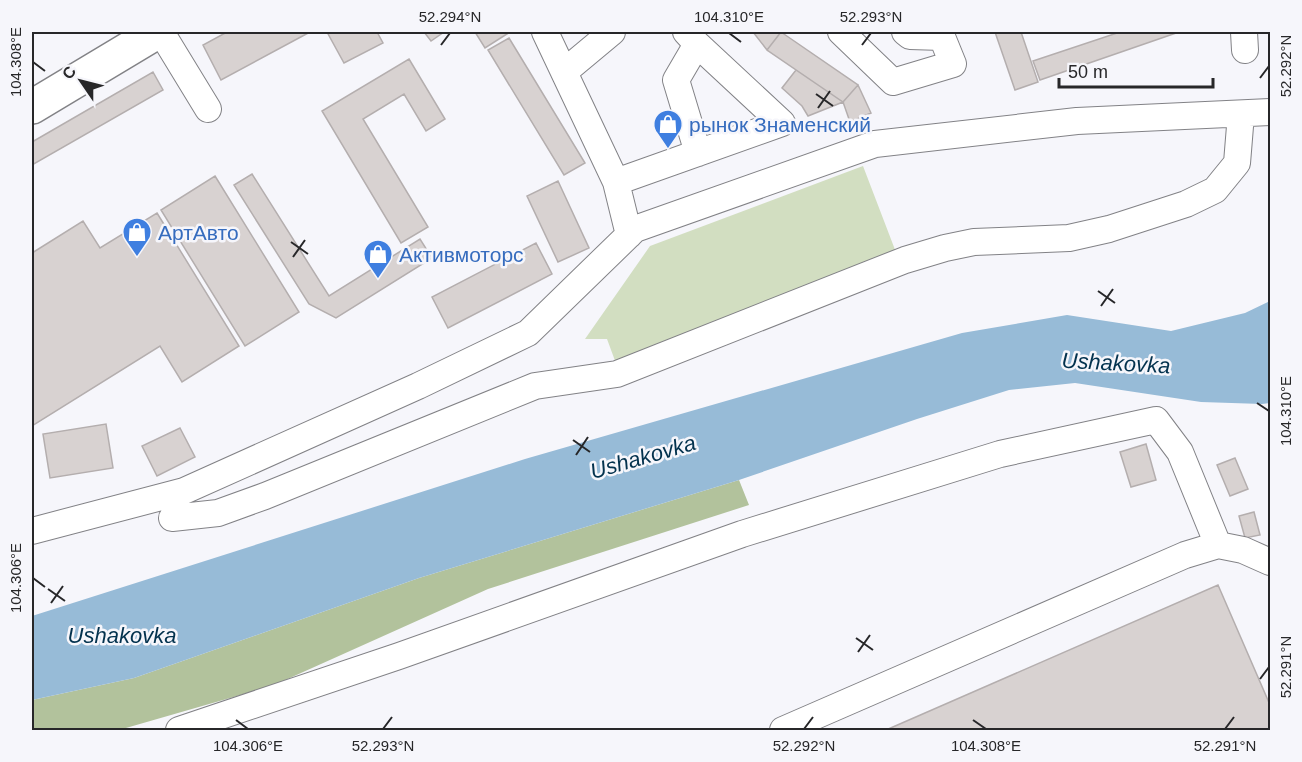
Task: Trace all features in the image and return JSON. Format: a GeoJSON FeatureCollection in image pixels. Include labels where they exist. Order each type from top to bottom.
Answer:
{"type":"FeatureCollection","features":[{"type":"Feature","properties":{"kind":"main road"},"geometry":{"type":"LineString","coordinates":[[32,107],[159,32]]}},
{"type":"Feature","properties":{"kind":"street"},"geometry":{"type":"LineString","coordinates":[[159,32],[208,109]]}},
{"type":"Feature","properties":{"kind":"street"},"geometry":{"type":"LineString","coordinates":[[545,32],[616,182],[630,235]]}},
{"type":"Feature","properties":{"kind":"street"},"geometry":{"type":"LineString","coordinates":[[564,72],[612,32]]}},
{"type":"Feature","properties":{"kind":"street"},"geometry":{"type":"LineString","coordinates":[[841,32],[893,82],[953,64],[941,34],[910,36],[905,32]]}},
{"type":"Feature","properties":{"kind":"street"},"geometry":{"type":"LineString","coordinates":[[616,182],[698,153],[782,123],[691,38],[676,80],[698,153]]}},
{"type":"Feature","properties":{"kind":"street"},"geometry":{"type":"LineString","coordinates":[[32,531],[184,491],[418,386],[528,333],[635,229],[875,144],[1077,121],[1270,112]]}},
{"type":"Feature","properties":{"kind":"street"},"geometry":{"type":"LineString","coordinates":[[172,518],[218,513],[265,496],[535,386],[617,374],[905,260],[974,242],[1069,238],[1109,229],[1186,204],[1215,190],[1237,162],[1241,114]]}},
{"type":"Feature","properties":{"kind":"street"},"geometry":{"type":"LineString","coordinates":[[179,730],[399,656],[742,534],[1000,454],[1156,420],[1180,452],[1218,545]]}},
{"type":"Feature","properties":{"kind":"street"},"geometry":{"type":"LineString","coordinates":[[783,730],[1185,555],[1218,545],[1243,550],[1270,562]]}},
{"type":"Feature","properties":{"kind":"green space"},"geometry":{"type":"Polygon","coordinates":[[[863,166],[902,268],[621,377],[607,339],[585,339],[650,246],[863,166]]]}},
{"type":"Feature","properties":{"kind":"green space"},"geometry":{"type":"Polygon","coordinates":[[[739,480],[749,505],[488,589],[272,686],[119,730],[32,730],[32,700],[134,678],[419,578],[739,480]]]}},
{"type":"Feature","properties":{"kind":"water","name":"Ushakovka"},"geometry":{"type":"Polygon","coordinates":[[[1270,301],[1270,403],[1201,402],[1075,383],[1009,390],[739,480],[419,578],[134,678],[32,700],[32,616],[525,459],[962,333],[1067,315],[1171,331],[1245,313],[1270,301]]]}},
{"type":"Feature","properties":{"kind":"building"},"geometry":{"type":"Polygon","coordinates":[[[227,32],[310,32],[221,80],[203,45],[227,32]]]}},
{"type":"Feature","properties":{"kind":"building"},"geometry":{"type":"Polygon","coordinates":[[[327,32],[377,32],[383,43],[344,63],[327,32]]]}},
{"type":"Feature","properties":{"kind":"building"},"geometry":{"type":"Polygon","coordinates":[[[424,32],[444,32],[431,41],[424,32]]]}},
{"type":"Feature","properties":{"kind":"building"},"geometry":{"type":"Polygon","coordinates":[[[475,32],[510,32],[485,48],[475,32]]]}},
{"type":"Feature","properties":{"kind":"building"},"geometry":{"type":"Polygon","coordinates":[[[753,32],[781,32],[767,50],[753,32]]]}},
{"type":"Feature","properties":{"kind":"building"},"geometry":{"type":"Polygon","coordinates":[[[781,32],[858,85],[843,102],[767,50],[781,32]]]}},
{"type":"Feature","properties":{"kind":"building"},"geometry":{"type":"Polygon","coordinates":[[[995,32],[1021,32],[1038,82],[1015,90],[995,32]]]}},
{"type":"Feature","properties":{"kind":"building"},"geometry":{"type":"Polygon","coordinates":[[[1120,32],[1179,32],[1040,80],[1033,61],[1120,32]]]}},
{"type":"Feature","properties":{"kind":"building"},"geometry":{"type":"Polygon","coordinates":[[[509,38],[585,163],[564,175],[488,50],[509,38]]]}},
{"type":"Feature","properties":{"kind":"building"},"geometry":{"type":"Polygon","coordinates":[[[409,59],[445,119],[426,131],[404,94],[363,119],[428,227],[401,243],[322,111],[409,59]]]}},
{"type":"Feature","properties":{"kind":"building"},"geometry":{"type":"Polygon","coordinates":[[[796,70],[843,102],[808,116],[802,106],[782,88],[796,70]]]}},
{"type":"Feature","properties":{"kind":"building"},"geometry":{"type":"Polygon","coordinates":[[[153,72],[163,90],[32,165],[32,142],[153,72]]]}},
{"type":"Feature","properties":{"kind":"building"},"geometry":{"type":"Polygon","coordinates":[[[858,85],[871,113],[850,122],[843,102],[858,85]]]}},
{"type":"Feature","properties":{"kind":"building"},"geometry":{"type":"Polygon","coordinates":[[[252,174],[329,296],[420,239],[432,258],[336,318],[309,304],[234,185],[252,174]]]}},
{"type":"Feature","properties":{"kind":"building"},"geometry":{"type":"Polygon","coordinates":[[[215,176],[299,312],[245,346],[161,210],[215,176]]]}},
{"type":"Feature","properties":{"kind":"building"},"geometry":{"type":"Polygon","coordinates":[[[558,181],[589,248],[558,262],[527,196],[558,181]]]}},
{"type":"Feature","properties":{"kind":"building"},"geometry":{"type":"Polygon","coordinates":[[[157,213],[239,346],[182,382],[160,346],[32,426],[32,253],[83,221],[100,248],[157,213]]]}},
{"type":"Feature","properties":{"kind":"building"},"geometry":{"type":"Polygon","coordinates":[[[536,243],[552,274],[448,328],[432,297],[536,243]]]}},
{"type":"Feature","properties":{"kind":"building"},"geometry":{"type":"Polygon","coordinates":[[[106,424],[113,468],[50,478],[43,434],[106,424]]]}},
{"type":"Feature","properties":{"kind":"building"},"geometry":{"type":"Polygon","coordinates":[[[180,428],[195,457],[157,476],[142,446],[180,428]]]}},
{"type":"Feature","properties":{"kind":"building"},"geometry":{"type":"Polygon","coordinates":[[[1146,444],[1156,480],[1131,487],[1120,452],[1146,444]]]}},
{"type":"Feature","properties":{"kind":"building"},"geometry":{"type":"Polygon","coordinates":[[[1235,458],[1248,489],[1230,496],[1217,465],[1235,458]]]}},
{"type":"Feature","properties":{"kind":"building"},"geometry":{"type":"Polygon","coordinates":[[[1254,512],[1260,535],[1245,538],[1239,516],[1254,512]]]}},
{"type":"Feature","properties":{"kind":"building"},"geometry":{"type":"Polygon","coordinates":[[[1218,585],[1270,705],[1270,730],[886,730],[1218,585]]]}},
{"type":"Feature","properties":{"kind":"place","name":"рынок Знаменский"},"geometry":{"type":"Point","coordinates":[668,150]}},
{"type":"Feature","properties":{"kind":"place","name":"АртАвто"},"geometry":{"type":"Point","coordinates":[137,258]}},
{"type":"Feature","properties":{"kind":"place","name":"Активмоторс"},"geometry":{"type":"Point","coordinates":[378,280]}}]}
